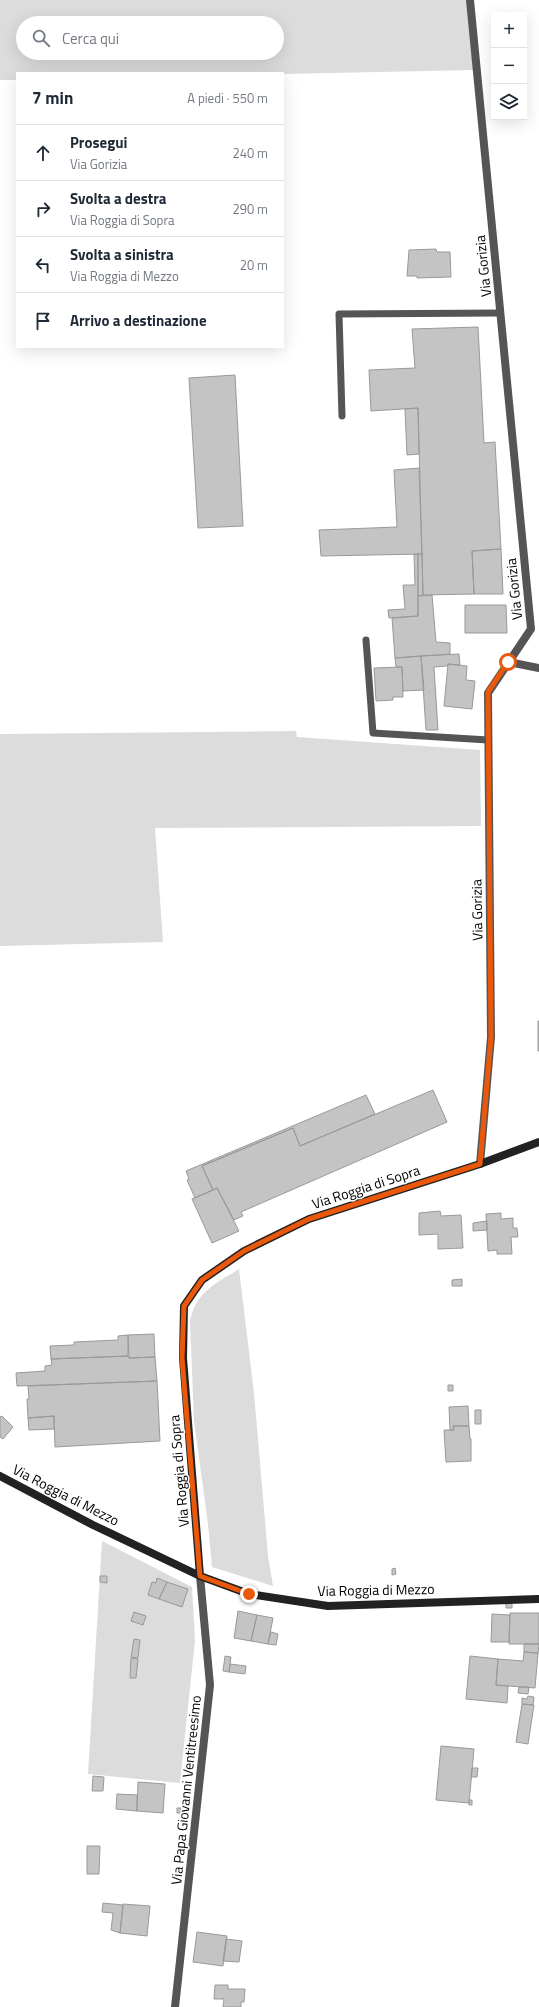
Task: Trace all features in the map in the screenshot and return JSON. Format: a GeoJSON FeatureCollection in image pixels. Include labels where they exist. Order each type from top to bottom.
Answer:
{"type":"FeatureCollection","features":[{"type":"Feature","properties":{"kind":"street","name":"Via Gorizia"},"geometry":{"type":"LineString","coordinates":[[470,0],[531,629],[488,692],[491,1037],[480,1164]]}},
{"type":"Feature","properties":{"kind":"street"},"geometry":{"type":"LineString","coordinates":[[508,662],[539,668]]}},
{"type":"Feature","properties":{"kind":"street","name":"Via Roggia di Sopra"},"geometry":{"type":"LineString","coordinates":[[200,1576],[182,1358],[184,1306],[202,1280],[244,1251],[309,1219],[480,1164],[539,1142]]}},
{"type":"Feature","properties":{"kind":"street","name":"Via Roggia di Mezzo"},"geometry":{"type":"LineString","coordinates":[[0,1476],[93,1525],[200,1576],[249,1594],[328,1606],[539,1599]]}},
{"type":"Feature","properties":{"kind":"street","name":"Via Papa Giovanni Ventitreesimo"},"geometry":{"type":"LineString","coordinates":[[175,2007],[210,1686],[200,1576]]}},
{"type":"Feature","properties":{"kind":"lane"},"geometry":{"type":"LineString","coordinates":[[342,416],[339,314],[500,313]]}},
{"type":"Feature","properties":{"kind":"lane"},"geometry":{"type":"LineString","coordinates":[[366,640],[373,733],[488,740]]}},
{"type":"Feature","properties":{"kind":"shaded area"},"geometry":{"type":"Polygon","coordinates":[[[0,0],[467,0],[474,70],[284,74],[284,72],[16,72],[16,80],[0,80],[0,0]]]}},
{"type":"Feature","properties":{"kind":"shaded area"},"geometry":{"type":"Polygon","coordinates":[[[296,731],[297,737],[480,750],[481,826],[155,828],[163,942],[0,946],[0,734],[296,731]]]}},
{"type":"Feature","properties":{"kind":"shaded area"},"geometry":{"type":"Polygon","coordinates":[[[239,1269],[254,1393],[268,1556],[273,1586],[212,1567],[208,1524],[194,1421],[190,1321],[193,1311],[202,1296],[215,1284],[239,1269]]]}},
{"type":"Feature","properties":{"kind":"shaded area"},"geometry":{"type":"Polygon","coordinates":[[[102,1541],[192,1587],[195,1640],[180,1783],[88,1774],[102,1541]]]}},
{"type":"Feature","properties":{"kind":"building"},"geometry":{"type":"Polygon","coordinates":[[[436,249],[437,252],[450,252],[451,277],[417,278],[417,276],[407,276],[409,250],[436,249]]]}},
{"type":"Feature","properties":{"kind":"building"},"geometry":{"type":"Polygon","coordinates":[[[478,327],[484,443],[495,442],[501,549],[472,551],[474,594],[423,595],[418,408],[371,411],[369,370],[415,368],[412,329],[478,327]]]}},
{"type":"Feature","properties":{"kind":"building"},"geometry":{"type":"Polygon","coordinates":[[[235,375],[243,526],[198,528],[189,378],[235,375]]]}},
{"type":"Feature","properties":{"kind":"building"},"geometry":{"type":"Polygon","coordinates":[[[418,408],[419,454],[407,455],[405,409],[418,408]]]}},
{"type":"Feature","properties":{"kind":"building"},"geometry":{"type":"Polygon","coordinates":[[[419,468],[422,554],[321,556],[319,530],[397,527],[394,470],[419,468]]]}},
{"type":"Feature","properties":{"kind":"building"},"geometry":{"type":"Polygon","coordinates":[[[501,549],[503,594],[474,594],[472,551],[501,549]]]}},
{"type":"Feature","properties":{"kind":"building"},"geometry":{"type":"Polygon","coordinates":[[[414,554],[418,554],[418,616],[389,618],[388,610],[405,609],[403,585],[415,585],[414,554]]]}},
{"type":"Feature","properties":{"kind":"building"},"geometry":{"type":"Polygon","coordinates":[[[418,554],[422,554],[423,595],[418,596],[418,554]]]}},
{"type":"Feature","properties":{"kind":"building"},"geometry":{"type":"Polygon","coordinates":[[[432,595],[436,642],[450,643],[450,654],[395,658],[392,618],[418,616],[418,596],[432,595]]]}},
{"type":"Feature","properties":{"kind":"building"},"geometry":{"type":"Polygon","coordinates":[[[465,605],[506,605],[507,633],[465,633],[465,605]]]}},
{"type":"Feature","properties":{"kind":"building"},"geometry":{"type":"Polygon","coordinates":[[[459,654],[460,665],[448,664],[447,666],[434,667],[438,730],[426,730],[421,656],[459,654]]]}},
{"type":"Feature","properties":{"kind":"building"},"geometry":{"type":"Polygon","coordinates":[[[421,656],[424,690],[403,691],[402,667],[396,667],[395,658],[421,656]]]}},
{"type":"Feature","properties":{"kind":"building"},"geometry":{"type":"Polygon","coordinates":[[[448,664],[467,666],[466,680],[475,681],[472,709],[444,706],[448,664]]]}},
{"type":"Feature","properties":{"kind":"building"},"geometry":{"type":"Polygon","coordinates":[[[402,667],[403,697],[393,697],[393,700],[376,701],[374,668],[402,667]]]}},
{"type":"Feature","properties":{"kind":"building"},"geometry":{"type":"Polygon","coordinates":[[[539,1021],[539,1051],[538,1051],[539,1021]]]}},
{"type":"Feature","properties":{"kind":"building"},"geometry":{"type":"Polygon","coordinates":[[[433,1090],[447,1122],[241,1212],[243,1216],[234,1220],[217,1188],[213,1190],[202,1166],[293,1128],[300,1146],[433,1090]]]}},
{"type":"Feature","properties":{"kind":"building"},"geometry":{"type":"Polygon","coordinates":[[[366,1095],[375,1114],[300,1146],[293,1128],[202,1166],[213,1190],[195,1198],[187,1180],[189,1179],[186,1171],[366,1095]]]}},
{"type":"Feature","properties":{"kind":"building"},"geometry":{"type":"Polygon","coordinates":[[[217,1188],[239,1231],[212,1243],[192,1199],[217,1188]]]}},
{"type":"Feature","properties":{"kind":"building"},"geometry":{"type":"Polygon","coordinates":[[[440,1211],[441,1216],[461,1215],[463,1248],[438,1249],[438,1234],[419,1235],[419,1213],[440,1211]]]}},
{"type":"Feature","properties":{"kind":"building"},"geometry":{"type":"Polygon","coordinates":[[[501,1213],[501,1219],[513,1218],[513,1228],[517,1228],[518,1237],[511,1237],[512,1254],[497,1254],[497,1250],[488,1251],[486,1214],[501,1213]]]}},
{"type":"Feature","properties":{"kind":"building"},"geometry":{"type":"Polygon","coordinates":[[[487,1221],[487,1230],[473,1231],[473,1223],[487,1221]]]}},
{"type":"Feature","properties":{"kind":"building"},"geometry":{"type":"Polygon","coordinates":[[[462,1279],[462,1286],[452,1286],[452,1280],[462,1279]]]}},
{"type":"Feature","properties":{"kind":"building"},"geometry":{"type":"Polygon","coordinates":[[[154,1334],[155,1357],[129,1358],[128,1335],[154,1334]]]}},
{"type":"Feature","properties":{"kind":"building"},"geometry":{"type":"Polygon","coordinates":[[[128,1335],[128,1356],[51,1359],[50,1346],[74,1345],[74,1342],[118,1340],[118,1336],[128,1335]]]}},
{"type":"Feature","properties":{"kind":"building"},"geometry":{"type":"Polygon","coordinates":[[[128,1356],[129,1358],[155,1357],[157,1381],[17,1386],[16,1373],[45,1371],[45,1366],[52,1365],[51,1359],[128,1356]]]}},
{"type":"Feature","properties":{"kind":"building"},"geometry":{"type":"Polygon","coordinates":[[[157,1381],[160,1441],[55,1447],[54,1416],[28,1418],[28,1386],[157,1381]]]}},
{"type":"Feature","properties":{"kind":"building"},"geometry":{"type":"Polygon","coordinates":[[[448,1385],[453,1385],[453,1391],[448,1391],[448,1385]]]}},
{"type":"Feature","properties":{"kind":"building"},"geometry":{"type":"Polygon","coordinates":[[[468,1406],[469,1426],[453,1426],[454,1430],[450,1430],[449,1407],[468,1406]]]}},
{"type":"Feature","properties":{"kind":"building"},"geometry":{"type":"Polygon","coordinates":[[[475,1410],[481,1410],[481,1424],[475,1424],[475,1410]]]}},
{"type":"Feature","properties":{"kind":"building"},"geometry":{"type":"Polygon","coordinates":[[[2,1416],[13,1427],[3,1439],[0,1437],[0,1417],[2,1416]]]}},
{"type":"Feature","properties":{"kind":"building"},"geometry":{"type":"Polygon","coordinates":[[[54,1416],[54,1429],[29,1430],[28,1418],[54,1416]]]}},
{"type":"Feature","properties":{"kind":"building"},"geometry":{"type":"Polygon","coordinates":[[[453,1426],[469,1426],[471,1439],[471,1461],[446,1462],[444,1430],[454,1430],[453,1426]]]}},
{"type":"Feature","properties":{"kind":"building"},"geometry":{"type":"Polygon","coordinates":[[[395,1568],[396,1574],[392,1575],[392,1569],[395,1568]]]}},
{"type":"Feature","properties":{"kind":"building"},"geometry":{"type":"Polygon","coordinates":[[[100,1576],[107,1576],[107,1583],[100,1582],[100,1576]]]}},
{"type":"Feature","properties":{"kind":"building"},"geometry":{"type":"Polygon","coordinates":[[[157,1578],[167,1582],[159,1599],[148,1595],[152,1582],[156,1583],[157,1578]]]}},
{"type":"Feature","properties":{"kind":"building"},"geometry":{"type":"Polygon","coordinates":[[[167,1582],[188,1589],[182,1607],[159,1599],[167,1582]]]}},
{"type":"Feature","properties":{"kind":"building"},"geometry":{"type":"Polygon","coordinates":[[[506,1603],[512,1603],[512,1608],[506,1608],[506,1603]]]}},
{"type":"Feature","properties":{"kind":"building"},"geometry":{"type":"Polygon","coordinates":[[[238,1611],[257,1615],[251,1641],[234,1638],[238,1611]]]}},
{"type":"Feature","properties":{"kind":"building"},"geometry":{"type":"Polygon","coordinates":[[[134,1612],[146,1616],[143,1625],[131,1621],[134,1612]]]}},
{"type":"Feature","properties":{"kind":"building"},"geometry":{"type":"Polygon","coordinates":[[[510,1613],[539,1613],[539,1644],[509,1644],[510,1613]]]}},
{"type":"Feature","properties":{"kind":"building"},"geometry":{"type":"Polygon","coordinates":[[[492,1614],[510,1615],[509,1642],[491,1642],[492,1614]]]}},
{"type":"Feature","properties":{"kind":"building"},"geometry":{"type":"Polygon","coordinates":[[[257,1615],[273,1618],[268,1644],[251,1641],[257,1615]]]}},
{"type":"Feature","properties":{"kind":"building"},"geometry":{"type":"Polygon","coordinates":[[[271,1632],[278,1634],[276,1645],[268,1644],[271,1632]]]}},
{"type":"Feature","properties":{"kind":"building"},"geometry":{"type":"Polygon","coordinates":[[[134,1639],[140,1640],[138,1658],[131,1657],[134,1639]]]}},
{"type":"Feature","properties":{"kind":"building"},"geometry":{"type":"Polygon","coordinates":[[[524,1644],[539,1644],[538,1653],[524,1652],[524,1644]]]}},
{"type":"Feature","properties":{"kind":"building"},"geometry":{"type":"Polygon","coordinates":[[[524,1652],[538,1653],[535,1688],[496,1685],[498,1659],[523,1661],[524,1652]]]}},
{"type":"Feature","properties":{"kind":"building"},"geometry":{"type":"Polygon","coordinates":[[[225,1656],[231,1657],[229,1672],[223,1671],[225,1656]]]}},
{"type":"Feature","properties":{"kind":"building"},"geometry":{"type":"Polygon","coordinates":[[[470,1656],[498,1659],[496,1685],[508,1686],[507,1703],[466,1699],[470,1656]]]}},
{"type":"Feature","properties":{"kind":"building"},"geometry":{"type":"Polygon","coordinates":[[[131,1658],[138,1659],[136,1678],[130,1678],[131,1658]]]}},
{"type":"Feature","properties":{"kind":"building"},"geometry":{"type":"Polygon","coordinates":[[[230,1664],[246,1666],[245,1674],[229,1672],[230,1664]]]}},
{"type":"Feature","properties":{"kind":"building"},"geometry":{"type":"Polygon","coordinates":[[[519,1687],[529,1687],[528,1694],[518,1693],[519,1687]]]}},
{"type":"Feature","properties":{"kind":"building"},"geometry":{"type":"Polygon","coordinates":[[[528,1696],[534,1697],[533,1705],[522,1704],[522,1698],[527,1699],[528,1696]]]}},
{"type":"Feature","properties":{"kind":"building"},"geometry":{"type":"Polygon","coordinates":[[[522,1704],[534,1705],[528,1744],[516,1742],[522,1704]]]}},
{"type":"Feature","properties":{"kind":"building"},"geometry":{"type":"Polygon","coordinates":[[[441,1746],[474,1749],[469,1803],[436,1800],[441,1746]]]}},
{"type":"Feature","properties":{"kind":"building"},"geometry":{"type":"Polygon","coordinates":[[[472,1768],[478,1768],[477,1777],[471,1777],[472,1768]]]}},
{"type":"Feature","properties":{"kind":"building"},"geometry":{"type":"Polygon","coordinates":[[[93,1776],[104,1777],[103,1791],[92,1791],[93,1776]]]}},
{"type":"Feature","properties":{"kind":"building"},"geometry":{"type":"Polygon","coordinates":[[[138,1782],[165,1784],[163,1813],[137,1811],[138,1782]]]}},
{"type":"Feature","properties":{"kind":"building"},"geometry":{"type":"Polygon","coordinates":[[[117,1794],[137,1795],[137,1811],[116,1809],[117,1794]]]}},
{"type":"Feature","properties":{"kind":"building"},"geometry":{"type":"Polygon","coordinates":[[[469,1800],[472,1800],[472,1805],[469,1805],[469,1800]]]}},
{"type":"Feature","properties":{"kind":"building"},"geometry":{"type":"Polygon","coordinates":[[[177,1808],[181,1808],[180,1813],[177,1813],[177,1808]]]}},
{"type":"Feature","properties":{"kind":"building"},"geometry":{"type":"Polygon","coordinates":[[[87,1846],[100,1846],[99,1874],[87,1874],[87,1846]]]}},
{"type":"Feature","properties":{"kind":"building"},"geometry":{"type":"Polygon","coordinates":[[[103,1903],[123,1905],[120,1933],[111,1930],[113,1913],[102,1912],[103,1903]]]}},
{"type":"Feature","properties":{"kind":"building"},"geometry":{"type":"Polygon","coordinates":[[[123,1904],[150,1906],[147,1936],[120,1933],[123,1904]]]}},
{"type":"Feature","properties":{"kind":"building"},"geometry":{"type":"Polygon","coordinates":[[[197,1932],[227,1936],[223,1966],[193,1962],[197,1932]]]}},
{"type":"Feature","properties":{"kind":"building"},"geometry":{"type":"Polygon","coordinates":[[[226,1939],[242,1941],[239,1962],[223,1961],[226,1939]]]}},
{"type":"Feature","properties":{"kind":"building"},"geometry":{"type":"Polygon","coordinates":[[[215,1985],[228,1985],[228,1989],[245,1989],[244,2002],[241,2002],[241,2007],[223,2007],[224,1999],[214,1999],[215,1985]]]}},
{"type":"Feature","properties":{"kind":"route"},"geometry":{"type":"LineString","coordinates":[[249,1594],[200,1576],[182,1358],[184,1306],[202,1280],[244,1251],[309,1219],[480,1164],[491,1037],[488,692],[508,662]]}}]}
